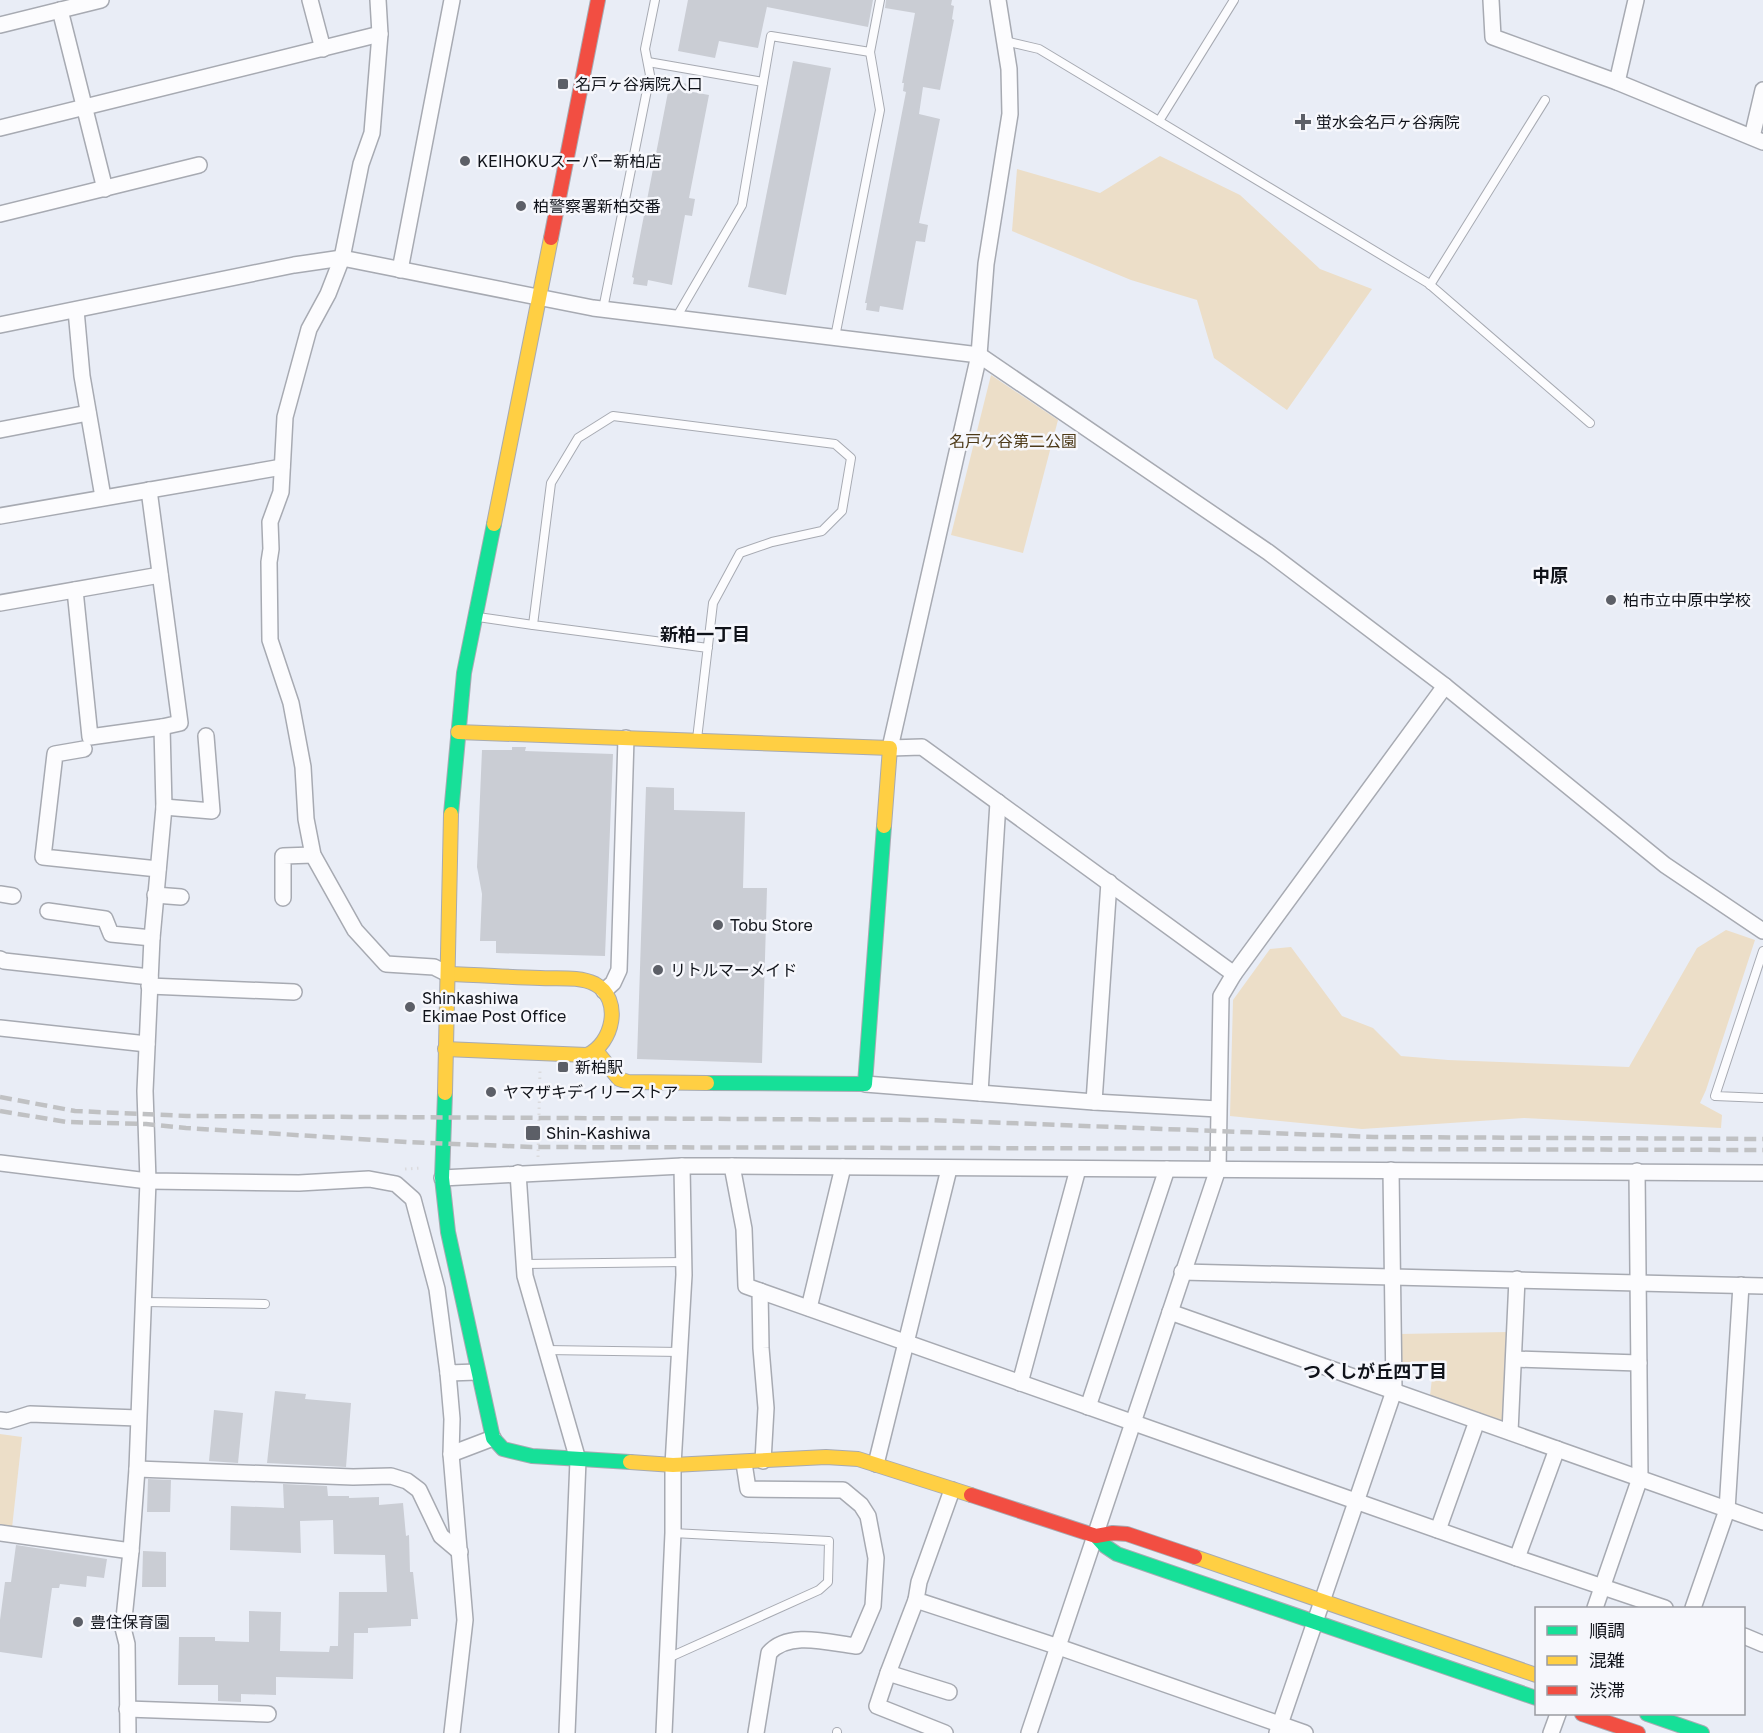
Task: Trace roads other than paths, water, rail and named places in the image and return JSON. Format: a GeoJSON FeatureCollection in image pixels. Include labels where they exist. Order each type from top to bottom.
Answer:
{"type":"FeatureCollection","features":[{"type":"Feature","properties":{"kind":"street"},"geometry":{"type":"LineString","coordinates":[[0,25],[100,0]]}},
{"type":"Feature","properties":{"kind":"street"},"geometry":{"type":"LineString","coordinates":[[310,0],[323,49]]}},
{"type":"Feature","properties":{"kind":"street"},"geometry":{"type":"LineString","coordinates":[[378,0],[380,34],[372,133],[361,164],[342,258],[306,340],[285,417],[281,492],[270,522],[270,640],[291,703],[303,767],[306,819],[313,855],[355,930],[386,964],[434,967],[448,974],[585,980],[604,991],[610,1004],[608,1036],[597,1052],[587,1055],[445,1049]]}},
{"type":"Feature","properties":{"kind":"street"},"geometry":{"type":"LineString","coordinates":[[400,270],[452,0]]}},
{"type":"Feature","properties":{"kind":"street"},"geometry":{"type":"LineString","coordinates":[[598,0],[464,673],[449,835],[448,974],[442,1178],[448,1232],[493,1438],[503,1449],[515,1454],[578,1460],[674,1465],[825,1457],[858,1459],[1096,1536],[1113,1533],[1127,1534],[1535,1675]]}},
{"type":"Feature","properties":{"kind":"street"},"geometry":{"type":"LineString","coordinates":[[865,1084],[890,748],[979,355],[986,264],[1010,114],[1009,69],[998,0]]}},
{"type":"Feature","properties":{"kind":"street"},"geometry":{"type":"LineString","coordinates":[[1491,0],[1493,36],[1617,82],[1758,139],[1763,90]]}},
{"type":"Feature","properties":{"kind":"street"},"geometry":{"type":"LineString","coordinates":[[1617,82],[1636,0]]}},
{"type":"Feature","properties":{"kind":"street"},"geometry":{"type":"LineString","coordinates":[[60,10],[105,189]]}},
{"type":"Feature","properties":{"kind":"street"},"geometry":{"type":"LineString","coordinates":[[0,128],[380,34]]}},
{"type":"Feature","properties":{"kind":"street"},"geometry":{"type":"LineString","coordinates":[[0,214],[199,165]]}},
{"type":"Feature","properties":{"kind":"street"},"geometry":{"type":"LineString","coordinates":[[0,325],[294,265],[342,258],[603,309],[979,355],[1268,552],[1445,686],[1665,865],[1763,931]]}},
{"type":"Feature","properties":{"kind":"street"},"geometry":{"type":"LineString","coordinates":[[76,310],[82,376],[103,497]]}},
{"type":"Feature","properties":{"kind":"street"},"geometry":{"type":"LineString","coordinates":[[0,430],[88,413]]}},
{"type":"Feature","properties":{"kind":"street"},"geometry":{"type":"LineString","coordinates":[[0,516],[282,467]]}},
{"type":"Feature","properties":{"kind":"street"},"geometry":{"type":"LineString","coordinates":[[75,590],[90,737],[162,728],[180,723],[149,489]]}},
{"type":"Feature","properties":{"kind":"street"},"geometry":{"type":"LineString","coordinates":[[0,603],[160,575]]}},
{"type":"Feature","properties":{"kind":"street"},"geometry":{"type":"LineString","coordinates":[[1029,1733],[1218,1169],[1221,996],[1234,974],[1445,686]]}},
{"type":"Feature","properties":{"kind":"street"},"geometry":{"type":"LineString","coordinates":[[128,1733],[127,1644],[123,1628],[131,1551],[144,1302],[148,1181],[145,1091],[152,938],[164,807],[162,728]]}},
{"type":"Feature","properties":{"kind":"street"},"geometry":{"type":"LineString","coordinates":[[458,732],[890,748],[922,747],[1234,974]]}},
{"type":"Feature","properties":{"kind":"street"},"geometry":{"type":"LineString","coordinates":[[164,807],[212,811],[206,736]]}},
{"type":"Feature","properties":{"kind":"street"},"geometry":{"type":"LineString","coordinates":[[604,991],[613,983],[619,970],[626,738]]}},
{"type":"Feature","properties":{"kind":"street"},"geometry":{"type":"LineString","coordinates":[[84,749],[55,754],[43,857],[158,869]]}},
{"type":"Feature","properties":{"kind":"street"},"geometry":{"type":"LineString","coordinates":[[980,1093],[998,802]]}},
{"type":"Feature","properties":{"kind":"street"},"geometry":{"type":"LineString","coordinates":[[283,898],[282,856],[313,855]]}},
{"type":"Feature","properties":{"kind":"street"},"geometry":{"type":"LineString","coordinates":[[1094,1102],[1109,882]]}},
{"type":"Feature","properties":{"kind":"street"},"geometry":{"type":"LineString","coordinates":[[156,895],[181,897]]}},
{"type":"Feature","properties":{"kind":"street"},"geometry":{"type":"LineString","coordinates":[[48,911],[105,919],[111,934],[152,938]]}},
{"type":"Feature","properties":{"kind":"street"},"geometry":{"type":"LineString","coordinates":[[0,959],[150,982],[294,992]]}},
{"type":"Feature","properties":{"kind":"street"},"geometry":{"type":"LineString","coordinates":[[0,1028],[147,1044]]}},
{"type":"Feature","properties":{"kind":"street"},"geometry":{"type":"LineString","coordinates":[[597,1052],[619,1079],[628,1082],[865,1084],[1094,1102],[1218,1108]]}},
{"type":"Feature","properties":{"kind":"street"},"geometry":{"type":"LineString","coordinates":[[0,1163],[148,1181],[299,1183],[369,1179],[396,1185],[413,1199],[437,1289],[452,1419],[451,1454],[465,1620],[452,1733]]}},
{"type":"Feature","properties":{"kind":"street"},"geometry":{"type":"LineString","coordinates":[[442,1178],[682,1166],[1763,1173]]}},
{"type":"Feature","properties":{"kind":"street"},"geometry":{"type":"LineString","coordinates":[[664,1733],[684,1262],[682,1166]]}},
{"type":"Feature","properties":{"kind":"street"},"geometry":{"type":"LineString","coordinates":[[732,1166],[744,1228],[746,1286],[1133,1424],[1662,1607]]}},
{"type":"Feature","properties":{"kind":"street"},"geometry":{"type":"LineString","coordinates":[[809,1308],[843,1167]]}},
{"type":"Feature","properties":{"kind":"street"},"geometry":{"type":"LineString","coordinates":[[876,1464],[950,1169]]}},
{"type":"Feature","properties":{"kind":"street"},"geometry":{"type":"LineString","coordinates":[[1020,1383],[1078,1169]]}},
{"type":"Feature","properties":{"kind":"street"},"geometry":{"type":"LineString","coordinates":[[1088,1407],[1167,1169]]}},
{"type":"Feature","properties":{"kind":"street"},"geometry":{"type":"LineString","coordinates":[[1279,1729],[1394,1391],[1391,1170]]}},
{"type":"Feature","properties":{"kind":"street"},"geometry":{"type":"LineString","coordinates":[[1595,1607],[1640,1478],[1637,1171]]}},
{"type":"Feature","properties":{"kind":"street"},"geometry":{"type":"LineString","coordinates":[[518,1173],[525,1276],[578,1460],[567,1733]]}},
{"type":"Feature","properties":{"kind":"street"},"geometry":{"type":"LineString","coordinates":[[1182,1272],[1763,1286]]}},
{"type":"Feature","properties":{"kind":"street"},"geometry":{"type":"LineString","coordinates":[[1510,1432],[1517,1279]]}},
{"type":"Feature","properties":{"kind":"street"},"geometry":{"type":"LineString","coordinates":[[1694,1607],[1727,1510],[1741,1285]]}},
{"type":"Feature","properties":{"kind":"street"},"geometry":{"type":"LineString","coordinates":[[760,1291],[761,1348],[766,1408],[763,1461]]}},
{"type":"Feature","properties":{"kind":"street"},"geometry":{"type":"LineString","coordinates":[[1170,1312],[1763,1522]]}},
{"type":"Feature","properties":{"kind":"street"},"geometry":{"type":"LineString","coordinates":[[1514,1359],[1639,1363]]}},
{"type":"Feature","properties":{"kind":"street"},"geometry":{"type":"LineString","coordinates":[[448,1373],[477,1371]]}},
{"type":"Feature","properties":{"kind":"street"},"geometry":{"type":"LineString","coordinates":[[0,1420],[8,1421],[30,1414],[138,1419]]}},
{"type":"Feature","properties":{"kind":"street"},"geometry":{"type":"LineString","coordinates":[[1438,1530],[1477,1421]]}},
{"type":"Feature","properties":{"kind":"street"},"geometry":{"type":"LineString","coordinates":[[451,1454],[493,1438]]}},
{"type":"Feature","properties":{"kind":"street"},"geometry":{"type":"LineString","coordinates":[[1516,1558],[1557,1449]]}},
{"type":"Feature","properties":{"kind":"street"},"geometry":{"type":"LineString","coordinates":[[744,1463],[748,1489],[843,1490],[861,1505],[868,1516],[876,1558],[873,1606],[856,1646],[805,1640],[777,1645],[770,1653],[756,1733]]}},
{"type":"Feature","properties":{"kind":"street"},"geometry":{"type":"LineString","coordinates":[[136,1469],[353,1477],[391,1476],[407,1481],[419,1490],[441,1536],[460,1552]]}},
{"type":"Feature","properties":{"kind":"street"},"geometry":{"type":"LineString","coordinates":[[945,1733],[922,1729],[877,1706],[916,1600],[919,1582],[952,1490]]}},
{"type":"Feature","properties":{"kind":"street"},"geometry":{"type":"LineString","coordinates":[[0,1533],[131,1551]]}},
{"type":"Feature","properties":{"kind":"street"},"geometry":{"type":"LineString","coordinates":[[1096,1536],[1117,1554],[1535,1698]]}},
{"type":"Feature","properties":{"kind":"street"},"geometry":{"type":"LineString","coordinates":[[916,1600],[1059,1647],[1279,1729],[1305,1733]]}},
{"type":"Feature","properties":{"kind":"street"},"geometry":{"type":"LineString","coordinates":[[1745,1637],[1763,1644]]}},
{"type":"Feature","properties":{"kind":"street"},"geometry":{"type":"LineString","coordinates":[[888,1673],[949,1692]]}},
{"type":"Feature","properties":{"kind":"street"},"geometry":{"type":"LineString","coordinates":[[127,1709],[268,1714]]}},
{"type":"Feature","properties":{"kind":"street"},"geometry":{"type":"LineString","coordinates":[[1551,1733],[1557,1715]]}},
{"type":"Feature","properties":{"kind":"street"},"geometry":{"type":"LineString","coordinates":[[1588,1715],[1638,1733]]}},
{"type":"Feature","properties":{"kind":"street"},"geometry":{"type":"LineString","coordinates":[[1652,1715],[1702,1733]]}},
{"type":"Feature","properties":{"kind":"lane"},"geometry":{"type":"LineString","coordinates":[[603,309],[650,75],[645,49],[655,0]]}},
{"type":"Feature","properties":{"kind":"lane"},"geometry":{"type":"LineString","coordinates":[[836,338],[880,110],[870,52],[880,0]]}},
{"type":"Feature","properties":{"kind":"lane"},"geometry":{"type":"LineString","coordinates":[[1159,121],[1234,0]]}},
{"type":"Feature","properties":{"kind":"lane"},"geometry":{"type":"LineString","coordinates":[[676,318],[742,205],[771,36],[870,52]]}},
{"type":"Feature","properties":{"kind":"lane"},"geometry":{"type":"LineString","coordinates":[[1005,41],[1039,49],[1430,285],[1590,423]]}},
{"type":"Feature","properties":{"kind":"lane"},"geometry":{"type":"LineString","coordinates":[[648,62],[763,82]]}},
{"type":"Feature","properties":{"kind":"lane"},"geometry":{"type":"LineString","coordinates":[[1430,285],[1545,100]]}},
{"type":"Feature","properties":{"kind":"lane"},"geometry":{"type":"LineString","coordinates":[[533,625],[551,483],[578,438],[613,416],[835,444],[851,458],[842,511],[822,531],[772,542],[740,553],[713,603],[696,741]]}},
{"type":"Feature","properties":{"kind":"lane"},"geometry":{"type":"LineString","coordinates":[[475,617],[708,648]]}},
{"type":"Feature","properties":{"kind":"lane"},"geometry":{"type":"LineString","coordinates":[[1763,951],[1715,1096],[1763,1098]]}},
{"type":"Feature","properties":{"kind":"lane"},"geometry":{"type":"LineString","coordinates":[[524,1264],[684,1262]]}},
{"type":"Feature","properties":{"kind":"lane"},"geometry":{"type":"LineString","coordinates":[[144,1302],[265,1304]]}},
{"type":"Feature","properties":{"kind":"lane"},"geometry":{"type":"LineString","coordinates":[[546,1350],[680,1352]]}},
{"type":"Feature","properties":{"kind":"lane"},"geometry":{"type":"LineString","coordinates":[[668,1658],[819,1590],[828,1582],[829,1541],[673,1533]]}},
{"type":"Feature","properties":{"kind":"railway"},"geometry":{"type":"LineString","coordinates":[[0,1097],[75,1111],[187,1116],[930,1120],[1374,1137],[1763,1139]]}},
{"type":"Feature","properties":{"kind":"railway"},"geometry":{"type":"LineString","coordinates":[[0,1111],[67,1122],[146,1124],[407,1142],[531,1147],[1763,1150]]}},
{"type":"Feature","properties":{"kind":"place","name":"名戸ヶ谷病院入口"},"geometry":{"type":"Point","coordinates":[563,84]}},
{"type":"Feature","properties":{"kind":"place","name":"蛍水会名戸ヶ谷病院"},"geometry":{"type":"Point","coordinates":[1303,122]}},
{"type":"Feature","properties":{"kind":"place","name":"KEIHOKUスーパー新柏店"},"geometry":{"type":"Point","coordinates":[465,161]}},
{"type":"Feature","properties":{"kind":"place","name":"柏警察署新柏交番"},"geometry":{"type":"Point","coordinates":[521,206]}},
{"type":"Feature","properties":{"kind":"place","name":"柏市立中原中学校"},"geometry":{"type":"Point","coordinates":[1611,600]}},
{"type":"Feature","properties":{"kind":"place","name":"Tobu Store"},"geometry":{"type":"Point","coordinates":[718,925]}},
{"type":"Feature","properties":{"kind":"place","name":"リトルマーメイド"},"geometry":{"type":"Point","coordinates":[658,970]}},
{"type":"Feature","properties":{"kind":"place","name":"Shinkashiwa Ekimae Post Office"},"geometry":{"type":"Point","coordinates":[410,1007]}},
{"type":"Feature","properties":{"kind":"place","name":"新柏駅"},"geometry":{"type":"Point","coordinates":[563,1067]}},
{"type":"Feature","properties":{"kind":"place","name":"ヤマザキデイリーストア"},"geometry":{"type":"Point","coordinates":[491,1092]}},
{"type":"Feature","properties":{"kind":"place","name":"Shin-Kashiwa"},"geometry":{"type":"Point","coordinates":[533,1133]}},
{"type":"Feature","properties":{"kind":"place","name":"豊住保育園"},"geometry":{"type":"Point","coordinates":[78,1622]}},
{"type":"Feature","properties":{"kind":"district","name":"中原"},"geometry":{"type":"Point","coordinates":[1550,576]}},
{"type":"Feature","properties":{"kind":"district","name":"新柏一丁目"},"geometry":{"type":"Point","coordinates":[705,635]}},
{"type":"Feature","properties":{"kind":"district","name":"つくしが丘四丁目"},"geometry":{"type":"Point","coordinates":[1375,1372]}},
{"type":"Feature","properties":{"kind":"park label","name":"名戸ケ谷第二公園"},"geometry":{"type":"Point","coordinates":[1013,441]}}]}
